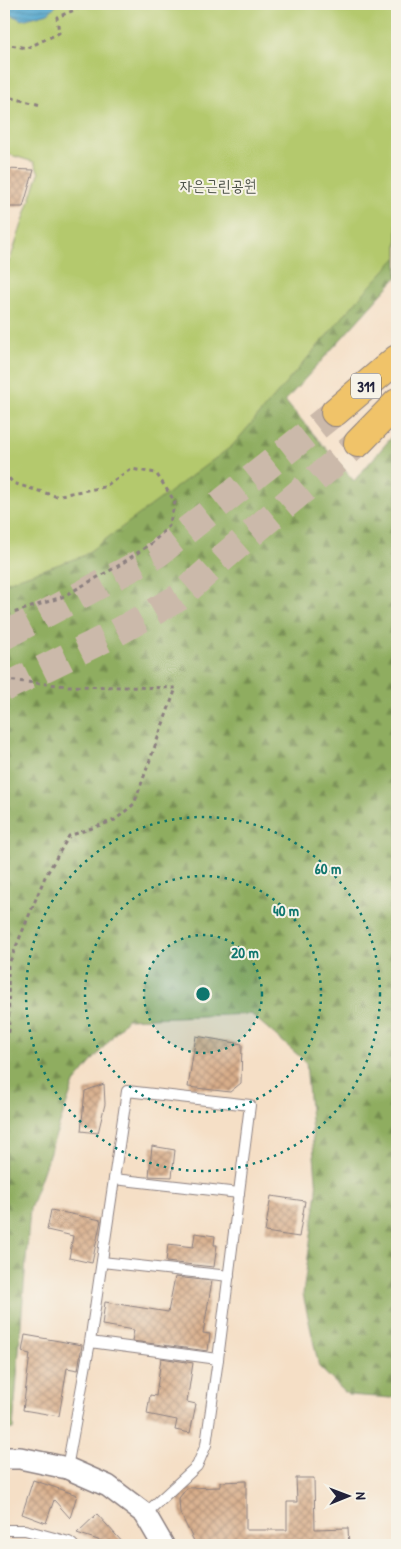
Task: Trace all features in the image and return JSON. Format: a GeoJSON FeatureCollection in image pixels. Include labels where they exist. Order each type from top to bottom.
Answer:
{"type":"FeatureCollection","features":[{"type":"Feature","properties":{"kind":"highway","name":"311"},"geometry":{"type":"LineString","coordinates":[[335,412],[397,359]]}},
{"type":"Feature","properties":{"kind":"highway","name":"311"},"geometry":{"type":"LineString","coordinates":[[358,443],[397,403]]}},
{"type":"Feature","properties":{"kind":"street"},"geometry":{"type":"LineString","coordinates":[[4,1458],[20,1458],[67,1468],[108,1486],[145,1514],[163,1545]]}},
{"type":"Feature","properties":{"kind":"lane"},"geometry":{"type":"LineString","coordinates":[[67,1468],[90,1342],[127,1091],[250,1105],[206,1445],[197,1466],[145,1514]]}},
{"type":"Feature","properties":{"kind":"lane"},"geometry":{"type":"LineString","coordinates":[[114,1179],[239,1193]]}},
{"type":"Feature","properties":{"kind":"lane"},"geometry":{"type":"LineString","coordinates":[[102,1262],[229,1276]]}},
{"type":"Feature","properties":{"kind":"lane"},"geometry":{"type":"LineString","coordinates":[[90,1342],[218,1359]]}},
{"type":"Feature","properties":{"kind":"lane"},"geometry":{"type":"LineString","coordinates":[[4,1530],[25,1530],[73,1545]]}},
{"type":"Feature","properties":{"kind":"path"},"geometry":{"type":"LineString","coordinates":[[4,44],[27,48],[59,33],[57,17],[88,4]]}},
{"type":"Feature","properties":{"kind":"path"},"geometry":{"type":"LineString","coordinates":[[4,96],[41,105]]}},
{"type":"Feature","properties":{"kind":"path"},"geometry":{"type":"LineString","coordinates":[[4,472],[13,483],[55,496],[104,487],[131,469],[156,473],[175,502],[169,526],[152,543],[118,566],[62,597],[4,616]]}},
{"type":"Feature","properties":{"kind":"path"},"geometry":{"type":"LineString","coordinates":[[4,680],[69,686],[176,688],[134,804],[115,820],[69,836],[46,877],[8,966],[10,1030],[4,1047]]}},
{"type":"Feature","properties":{"kind":"green space","name":"자은근린공원"},"geometry":{"type":"Polygon","coordinates":[[[4,4],[397,4],[397,257],[359,298],[232,446],[83,556],[4,583],[4,270],[10,260],[39,173],[34,162],[4,153],[4,4]]]}},
{"type":"Feature","properties":{"kind":"green space"},"geometry":{"type":"Polygon","coordinates":[[[397,4],[397,277],[285,401],[354,481],[397,431],[397,1395],[392,1398],[348,1395],[319,1367],[303,1294],[317,1191],[306,1062],[251,1014],[127,1019],[74,1083],[30,1209],[13,1429],[4,1430],[4,476],[397,4]]]}},
{"type":"Feature","properties":{"kind":"water"},"geometry":{"type":"Polygon","coordinates":[[[4,4],[58,4],[48,13],[22,20],[4,11],[4,4]]]}},
{"type":"Feature","properties":{"kind":"building"},"geometry":{"type":"Polygon","coordinates":[[[4,169],[34,170],[23,207],[4,207],[4,169]]]}},
{"type":"Feature","properties":{"kind":"building"},"geometry":{"type":"Polygon","coordinates":[[[196,1036],[242,1044],[241,1083],[230,1092],[188,1087],[196,1036]]]}},
{"type":"Feature","properties":{"kind":"building"},"geometry":{"type":"Polygon","coordinates":[[[104,1084],[105,1104],[98,1133],[81,1131],[85,1091],[104,1084]]]}},
{"type":"Feature","properties":{"kind":"building"},"geometry":{"type":"Polygon","coordinates":[[[152,1146],[175,1150],[172,1177],[149,1176],[152,1146]]]}},
{"type":"Feature","properties":{"kind":"building"},"geometry":{"type":"Polygon","coordinates":[[[271,1196],[305,1201],[299,1237],[265,1232],[271,1196]]]}},
{"type":"Feature","properties":{"kind":"building"},"geometry":{"type":"Polygon","coordinates":[[[51,1210],[101,1220],[92,1263],[69,1258],[73,1236],[47,1230],[51,1210]]]}},
{"type":"Feature","properties":{"kind":"building"},"geometry":{"type":"Polygon","coordinates":[[[195,1233],[215,1236],[214,1245],[217,1245],[214,1267],[166,1262],[168,1244],[193,1247],[195,1233]]]}},
{"type":"Feature","properties":{"kind":"building"},"geometry":{"type":"Polygon","coordinates":[[[175,1277],[212,1281],[203,1333],[210,1334],[208,1351],[132,1341],[134,1330],[102,1325],[105,1302],[168,1312],[175,1277]]]}},
{"type":"Feature","properties":{"kind":"building"},"geometry":{"type":"Polygon","coordinates":[[[25,1335],[82,1345],[78,1370],[67,1368],[59,1416],[23,1410],[30,1354],[22,1352],[25,1335]]]}},
{"type":"Feature","properties":{"kind":"building"},"geometry":{"type":"Polygon","coordinates":[[[161,1358],[193,1363],[187,1402],[196,1404],[190,1433],[175,1430],[177,1420],[147,1414],[150,1395],[156,1396],[161,1358]]]}},
{"type":"Feature","properties":{"kind":"building"},"geometry":{"type":"Polygon","coordinates":[[[296,1478],[314,1478],[315,1529],[348,1528],[349,1545],[196,1545],[180,1513],[179,1498],[187,1488],[220,1487],[220,1482],[246,1481],[246,1530],[287,1530],[287,1502],[297,1502],[296,1478]]]}},
{"type":"Feature","properties":{"kind":"building"},"geometry":{"type":"Polygon","coordinates":[[[33,1480],[77,1495],[70,1518],[54,1500],[46,1523],[22,1514],[33,1480]]]}},
{"type":"Feature","properties":{"kind":"building"},"geometry":{"type":"Polygon","coordinates":[[[97,1514],[125,1545],[113,1545],[77,1533],[97,1514]]]}},
{"type":"Feature","properties":{"kind":"tunnel"},"geometry":{"type":"LineString","coordinates":[[4,636],[157,554],[335,412]]}},
{"type":"Feature","properties":{"kind":"tunnel"},"geometry":{"type":"LineString","coordinates":[[4,688],[116,633],[178,598],[358,443]]}}]}
